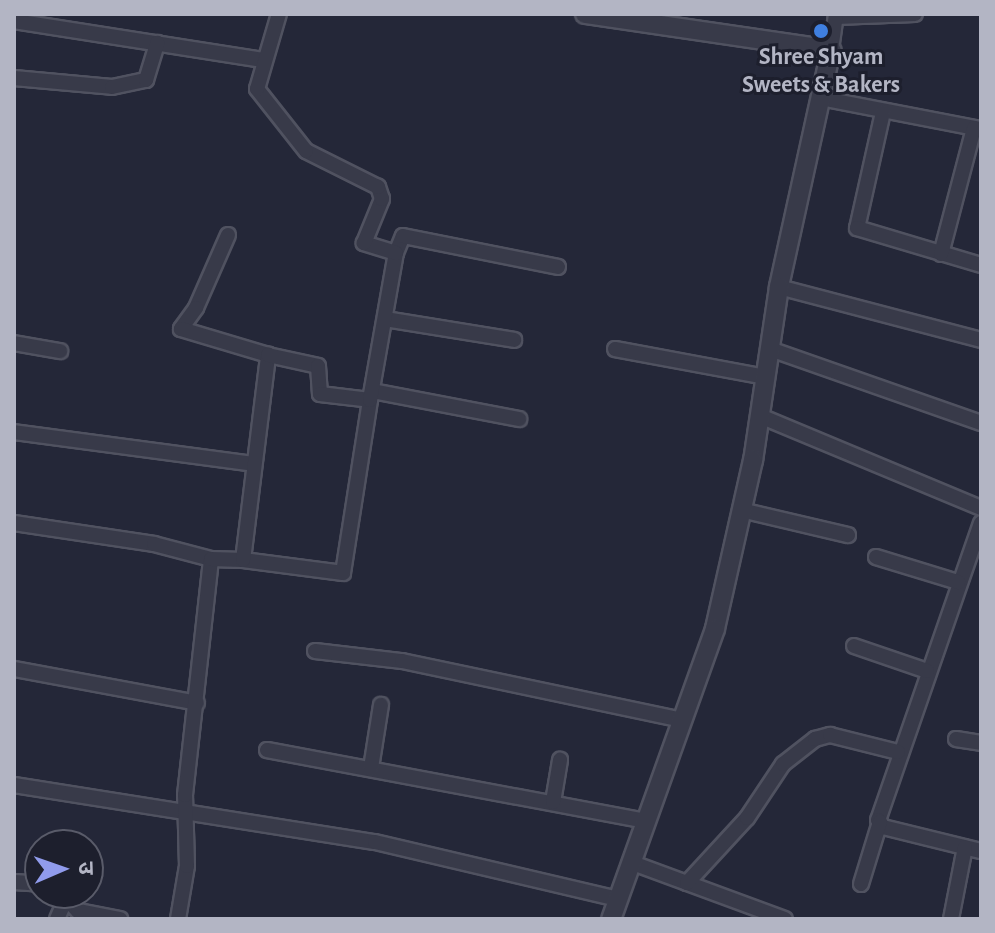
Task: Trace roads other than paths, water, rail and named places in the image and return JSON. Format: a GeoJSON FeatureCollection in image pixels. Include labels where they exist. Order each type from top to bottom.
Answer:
{"type":"FeatureCollection","features":[{"type":"Feature","properties":{"kind":"street"},"geometry":{"type":"LineString","coordinates":[[279,14],[263,60],[257,89],[306,151],[382,192],[363,239],[367,245],[396,253]]}},
{"type":"Feature","properties":{"kind":"street"},"geometry":{"type":"LineString","coordinates":[[585,14],[831,50]]}},
{"type":"Feature","properties":{"kind":"street"},"geometry":{"type":"LineString","coordinates":[[611,919],[715,629],[760,416],[779,287],[836,16],[915,14]]}},
{"type":"Feature","properties":{"kind":"street"},"geometry":{"type":"LineString","coordinates":[[14,21],[263,60]]}},
{"type":"Feature","properties":{"kind":"street"},"geometry":{"type":"LineString","coordinates":[[14,78],[112,87],[146,80],[157,43]]}},
{"type":"Feature","properties":{"kind":"street"},"geometry":{"type":"LineString","coordinates":[[820,98],[978,129],[941,254]]}},
{"type":"Feature","properties":{"kind":"street"},"geometry":{"type":"LineString","coordinates":[[883,112],[857,228],[981,265]]}},
{"type":"Feature","properties":{"kind":"street"},"geometry":{"type":"LineString","coordinates":[[228,235],[196,308],[181,329],[268,355],[318,366],[320,394],[371,396],[519,419]]}},
{"type":"Feature","properties":{"kind":"street"},"geometry":{"type":"LineString","coordinates":[[14,523],[154,544],[211,559],[343,573],[396,253],[403,236],[558,267]]}},
{"type":"Feature","properties":{"kind":"street"},"geometry":{"type":"LineString","coordinates":[[779,287],[981,340]]}},
{"type":"Feature","properties":{"kind":"street"},"geometry":{"type":"LineString","coordinates":[[385,319],[514,340]]}},
{"type":"Feature","properties":{"kind":"street"},"geometry":{"type":"LineString","coordinates":[[14,343],[60,351]]}},
{"type":"Feature","properties":{"kind":"street"},"geometry":{"type":"LineString","coordinates":[[615,349],[766,377]]}},
{"type":"Feature","properties":{"kind":"street"},"geometry":{"type":"LineString","coordinates":[[770,349],[981,423]]}},
{"type":"Feature","properties":{"kind":"street"},"geometry":{"type":"LineString","coordinates":[[243,560],[268,355]]}},
{"type":"Feature","properties":{"kind":"street"},"geometry":{"type":"LineString","coordinates":[[760,416],[981,508]]}},
{"type":"Feature","properties":{"kind":"street"},"geometry":{"type":"LineString","coordinates":[[14,432],[254,464]]}},
{"type":"Feature","properties":{"kind":"street"},"geometry":{"type":"LineString","coordinates":[[741,510],[848,535]]}},
{"type":"Feature","properties":{"kind":"street"},"geometry":{"type":"LineString","coordinates":[[861,884],[898,752],[981,523]]}},
{"type":"Feature","properties":{"kind":"street"},"geometry":{"type":"LineString","coordinates":[[876,557],[958,582]]}},
{"type":"Feature","properties":{"kind":"street"},"geometry":{"type":"LineString","coordinates":[[178,919],[187,866],[185,811],[211,559]]}},
{"type":"Feature","properties":{"kind":"street"},"geometry":{"type":"LineString","coordinates":[[854,646],[927,671]]}},
{"type":"Feature","properties":{"kind":"street"},"geometry":{"type":"LineString","coordinates":[[315,651],[402,661],[682,720]]}},
{"type":"Feature","properties":{"kind":"street"},"geometry":{"type":"LineString","coordinates":[[14,669],[197,703]]}},
{"type":"Feature","properties":{"kind":"street"},"geometry":{"type":"LineString","coordinates":[[371,768],[381,705]]}},
{"type":"Feature","properties":{"kind":"street"},"geometry":{"type":"LineString","coordinates":[[687,883],[747,818],[783,764],[815,739],[830,735],[898,752]]}},
{"type":"Feature","properties":{"kind":"street"},"geometry":{"type":"LineString","coordinates":[[956,739],[981,743]]}},
{"type":"Feature","properties":{"kind":"street"},"geometry":{"type":"LineString","coordinates":[[267,750],[645,821]]}},
{"type":"Feature","properties":{"kind":"street"},"geometry":{"type":"LineString","coordinates":[[553,802],[560,760]]}},
{"type":"Feature","properties":{"kind":"street"},"geometry":{"type":"LineString","coordinates":[[14,785],[375,842],[618,899]]}},
{"type":"Feature","properties":{"kind":"street"},"geometry":{"type":"LineString","coordinates":[[880,822],[981,851]]}},
{"type":"Feature","properties":{"kind":"street"},"geometry":{"type":"LineString","coordinates":[[951,919],[965,847]]}},
{"type":"Feature","properties":{"kind":"street"},"geometry":{"type":"LineString","coordinates":[[630,862],[785,919]]}},
{"type":"Feature","properties":{"kind":"street"},"geometry":{"type":"LineString","coordinates":[[76,909],[120,919]]}},
{"type":"Feature","properties":{"kind":"place","name":"Shree Shyam Sweets & Bakers"},"geometry":{"type":"Point","coordinates":[821,31]}}]}
